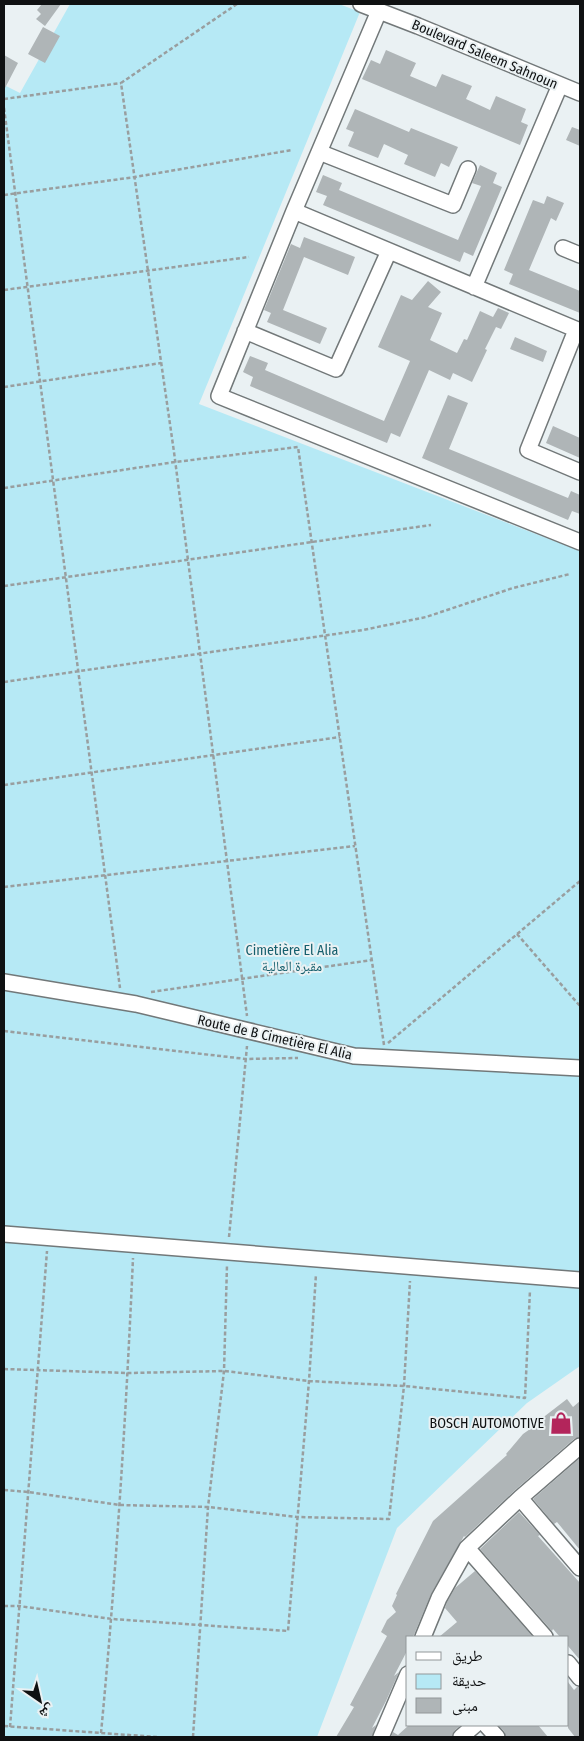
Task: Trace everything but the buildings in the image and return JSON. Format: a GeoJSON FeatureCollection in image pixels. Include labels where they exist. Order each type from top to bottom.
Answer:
{"type":"FeatureCollection","features":[{"type":"Feature","properties":{"kind":"street","name":"Boulevard Saleem Sahnoun"},"geometry":{"type":"LineString","coordinates":[[361,4],[580,93]]}},
{"type":"Feature","properties":{"kind":"street"},"geometry":{"type":"LineString","coordinates":[[379,11],[294,211],[219,396],[580,542]]}},
{"type":"Feature","properties":{"kind":"street"},"geometry":{"type":"LineString","coordinates":[[474,287],[560,85]]}},
{"type":"Feature","properties":{"kind":"street"},"geometry":{"type":"LineString","coordinates":[[319,152],[453,205],[468,169]]}},
{"type":"Feature","properties":{"kind":"street"},"geometry":{"type":"LineString","coordinates":[[294,211],[578,330],[528,450],[580,472]]}},
{"type":"Feature","properties":{"kind":"street"},"geometry":{"type":"LineString","coordinates":[[563,248],[580,255]]}},
{"type":"Feature","properties":{"kind":"street"},"geometry":{"type":"LineString","coordinates":[[245,331],[336,369],[389,251]]}},
{"type":"Feature","properties":{"kind":"street","name":"Route de B Cimetière El Alia"},"geometry":{"type":"LineString","coordinates":[[4,982],[122,1002],[354,1056],[580,1068]]}},
{"type":"Feature","properties":{"kind":"street"},"geometry":{"type":"LineString","coordinates":[[4,1234],[580,1280]]}},
{"type":"Feature","properties":{"kind":"street"},"geometry":{"type":"LineString","coordinates":[[423,1636],[440,1598],[467,1548],[520,1498],[580,1446]]}},
{"type":"Feature","properties":{"kind":"street"},"geometry":{"type":"LineString","coordinates":[[520,1498],[578,1561]]}},
{"type":"Feature","properties":{"kind":"street"},"geometry":{"type":"LineString","coordinates":[[467,1548],[544,1636]]}},
{"type":"Feature","properties":{"kind":"street"},"geometry":{"type":"LineString","coordinates":[[569,1664],[580,1678]]}},
{"type":"Feature","properties":{"kind":"street"},"geometry":{"type":"LineString","coordinates":[[381,1737],[406,1679]]}},
{"type":"Feature","properties":{"kind":"street"},"geometry":{"type":"LineString","coordinates":[[461,1737],[474,1726]]}},
{"type":"Feature","properties":{"kind":"street"},"geometry":{"type":"LineString","coordinates":[[487,1726],[497,1737]]}},
{"type":"Feature","properties":{"kind":"path"},"geometry":{"type":"LineString","coordinates":[[4,99],[121,83],[237,4]]}},
{"type":"Feature","properties":{"kind":"path"},"geometry":{"type":"LineString","coordinates":[[121,83],[175,462],[249,1031],[228,1252],[224,1371],[208,1507],[192,1737]]}},
{"type":"Feature","properties":{"kind":"path"},"geometry":{"type":"LineString","coordinates":[[4,108],[122,1002]]}},
{"type":"Feature","properties":{"kind":"path"},"geometry":{"type":"LineString","coordinates":[[4,195],[135,177],[292,150]]}},
{"type":"Feature","properties":{"kind":"path"},"geometry":{"type":"LineString","coordinates":[[4,290],[249,257]]}},
{"type":"Feature","properties":{"kind":"path"},"geometry":{"type":"LineString","coordinates":[[4,387],[161,363]]}},
{"type":"Feature","properties":{"kind":"path"},"geometry":{"type":"LineString","coordinates":[[4,488],[175,462],[298,447],[384,1046],[580,881]]}},
{"type":"Feature","properties":{"kind":"path"},"geometry":{"type":"LineString","coordinates":[[4,586],[431,525]]}},
{"type":"Feature","properties":{"kind":"path"},"geometry":{"type":"LineString","coordinates":[[4,682],[363,630],[426,617],[513,588],[570,574]]}},
{"type":"Feature","properties":{"kind":"path"},"geometry":{"type":"LineString","coordinates":[[4,785],[340,737]]}},
{"type":"Feature","properties":{"kind":"path"},"geometry":{"type":"LineString","coordinates":[[4,887],[355,846]]}},
{"type":"Feature","properties":{"kind":"path"},"geometry":{"type":"LineString","coordinates":[[517,934],[580,1006]]}},
{"type":"Feature","properties":{"kind":"path"},"geometry":{"type":"LineString","coordinates":[[149,992],[372,960]]}},
{"type":"Feature","properties":{"kind":"path"},"geometry":{"type":"LineString","coordinates":[[4,1031],[246,1059],[304,1058]]}},
{"type":"Feature","properties":{"kind":"path"},"geometry":{"type":"LineString","coordinates":[[10,1727],[48,1237]]}},
{"type":"Feature","properties":{"kind":"path"},"geometry":{"type":"LineString","coordinates":[[102,1733],[120,1505],[134,1244]]}},
{"type":"Feature","properties":{"kind":"path"},"geometry":{"type":"LineString","coordinates":[[4,1606],[19,1606],[112,1619],[288,1631],[317,1260]]}},
{"type":"Feature","properties":{"kind":"path"},"geometry":{"type":"LineString","coordinates":[[4,1490],[120,1505],[208,1507],[297,1517],[389,1519],[404,1386],[410,1267]]}},
{"type":"Feature","properties":{"kind":"path"},"geometry":{"type":"LineString","coordinates":[[4,1368],[37,1371],[128,1373],[224,1371],[309,1381],[404,1386],[526,1398],[530,1277]]}},
{"type":"Feature","properties":{"kind":"path"},"geometry":{"type":"LineString","coordinates":[[4,1726],[157,1737]]}},
{"type":"Feature","properties":{"kind":"green space","name":"Cimetière El Alia مقبرة العالية"},"geometry":{"type":"Polygon","coordinates":[[[70,4],[339,4],[360,12],[199,404],[580,551],[580,1366],[527,1403],[397,1528],[317,1737],[4,1737],[4,85],[20,93],[70,4]]]}},
{"type":"Feature","properties":{"kind":"place","name":"BOSCH AUTOMOTIVE"},"geometry":{"type":"Point","coordinates":[561,1423]}}]}
